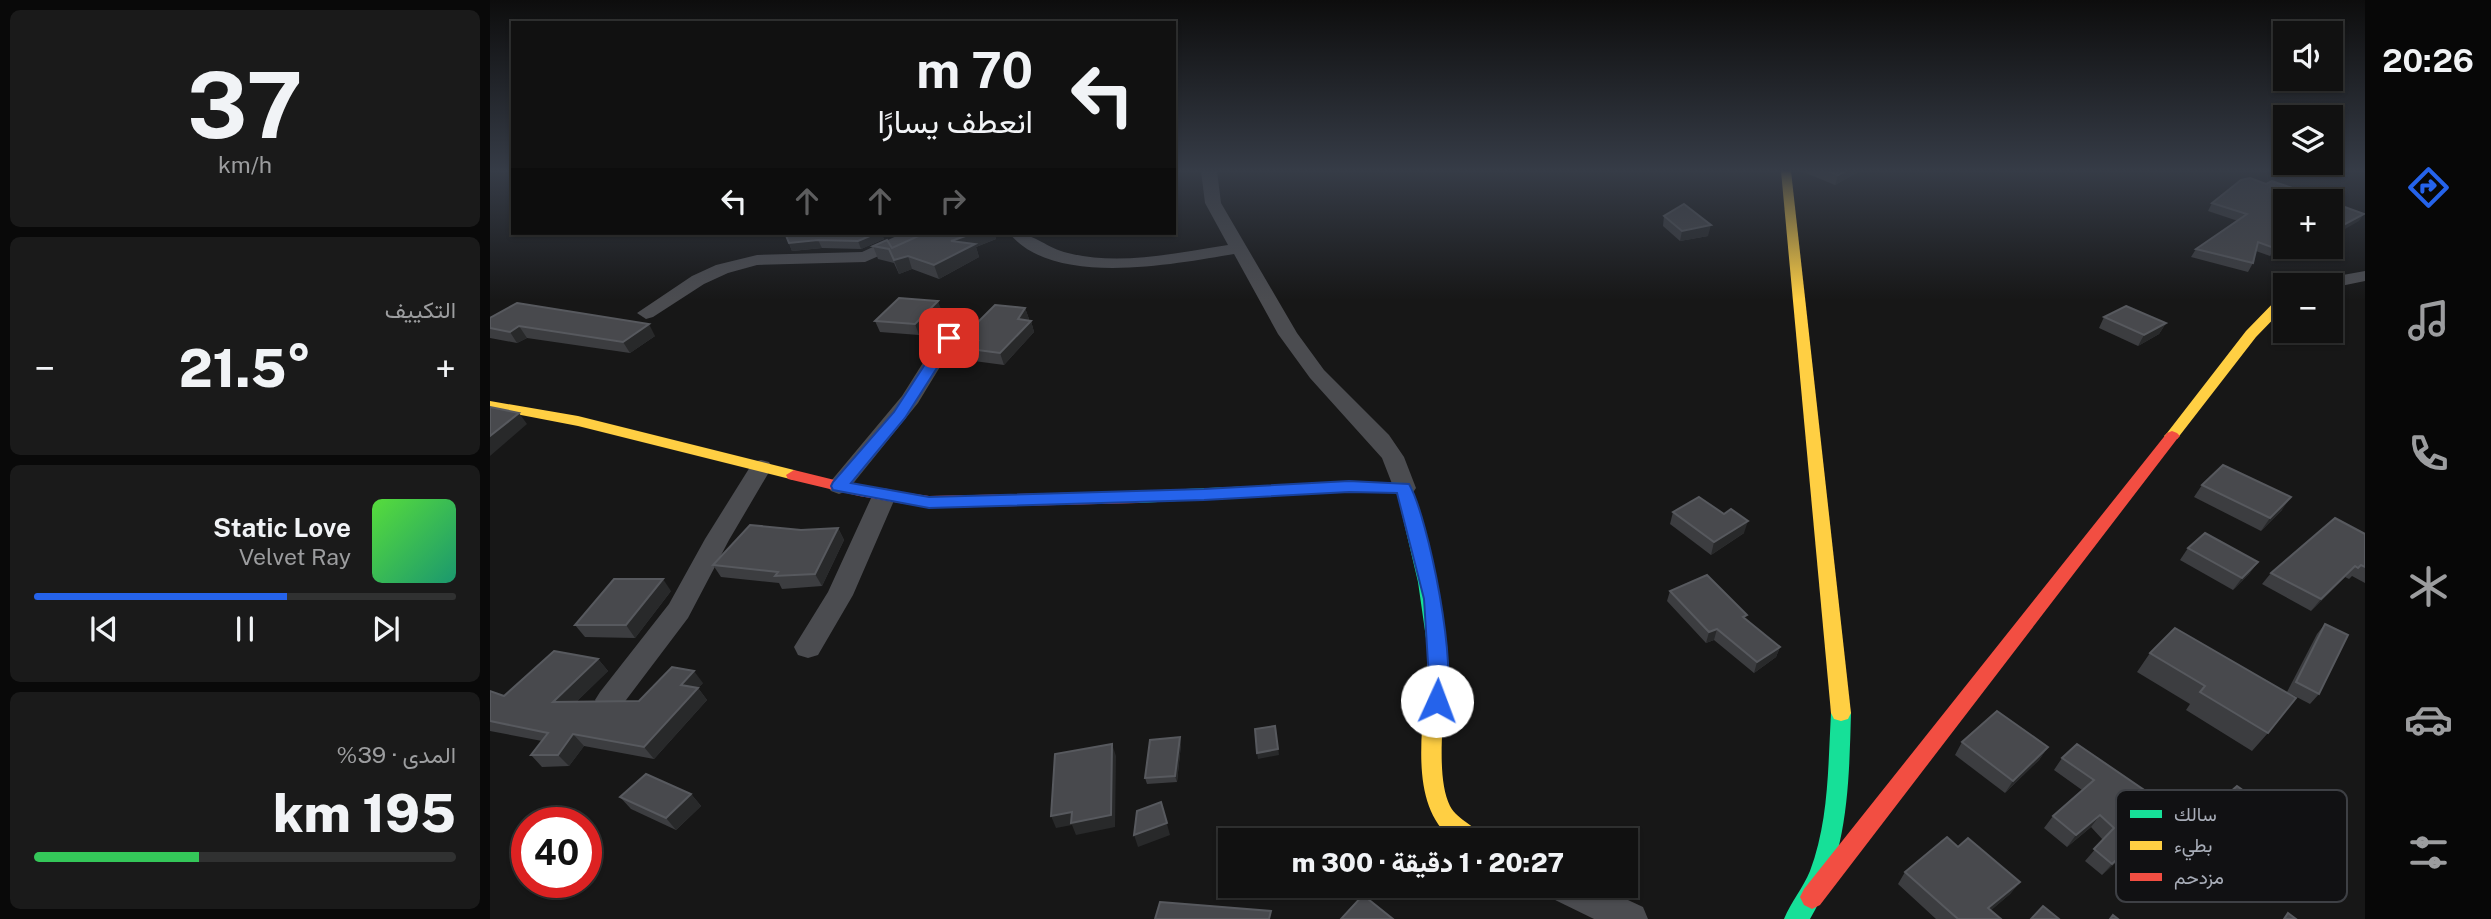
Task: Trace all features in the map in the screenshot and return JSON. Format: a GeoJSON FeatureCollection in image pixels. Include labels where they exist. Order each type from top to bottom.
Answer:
{"type":"FeatureCollection","features":[{"type":"Feature","properties":{"kind":"street"},"geometry":{"type":"LineString","coordinates":[[1219,214],[1288,334],[1317,374],[1381,440],[1392,457],[1404,488],[1433,599],[1439,679],[1431,765],[1437,805],[1456,828]]}},
{"type":"Feature","properties":{"kind":"street"},"geometry":{"type":"LineString","coordinates":[[1790,214],[1841,713],[1837,815],[1812,897]]}},
{"type":"Feature","properties":{"kind":"street"},"geometry":{"type":"LineString","coordinates":[[646,313],[698,280],[722,269],[757,260],[865,257],[912,235]]}},
{"type":"Feature","properties":{"kind":"street"},"geometry":{"type":"LineString","coordinates":[[1020,235],[1044,251],[1108,263],[1239,248]]}},
{"type":"Feature","properties":{"kind":"street"},"geometry":{"type":"LineString","coordinates":[[2343,280],[2365,276]]}},
{"type":"Feature","properties":{"kind":"street"},"geometry":{"type":"LineString","coordinates":[[1796,919],[2243,345],[2273,312]]}},
{"type":"Feature","properties":{"kind":"street"},"geometry":{"type":"LineString","coordinates":[[839,486],[911,400],[962,316]]}},
{"type":"Feature","properties":{"kind":"street"},"geometry":{"type":"LineString","coordinates":[[490,405],[578,421],[884,496],[929,502],[1024,501],[1349,487],[1404,488]]}},
{"type":"Feature","properties":{"kind":"street"},"geometry":{"type":"LineString","coordinates":[[610,699],[680,611],[718,539],[761,467]]}},
{"type":"Feature","properties":{"kind":"street"},"geometry":{"type":"LineString","coordinates":[[808,647],[840,595],[884,496]]}},
{"type":"Feature","properties":{"kind":"street"},"geometry":{"type":"LineString","coordinates":[[1588,898],[1631,919]]}},
{"type":"Feature","properties":{"kind":"building"},"geometry":{"type":"Polygon","coordinates":[[[1697,214],[1711,225],[1682,231],[1664,216],[1697,214]]]}},
{"type":"Feature","properties":{"kind":"building"},"geometry":{"type":"Polygon","coordinates":[[[2247,214],[2273,214],[2273,248],[2258,242],[2253,263],[2196,249],[2247,214]]]}},
{"type":"Feature","properties":{"kind":"building"},"geometry":{"type":"Polygon","coordinates":[[[2343,214],[2364,214],[2343,225],[2343,214]]]}},
{"type":"Feature","properties":{"kind":"building"},"geometry":{"type":"Polygon","coordinates":[[[786,235],[872,235],[858,241],[818,240],[789,243],[786,235]]]}},
{"type":"Feature","properties":{"kind":"building"},"geometry":{"type":"Polygon","coordinates":[[[921,235],[968,235],[951,241],[975,244],[934,265],[908,256],[894,260],[889,249],[873,246],[887,240],[892,248],[921,235]]]}},
{"type":"Feature","properties":{"kind":"building"},"geometry":{"type":"Polygon","coordinates":[[[899,298],[938,301],[915,324],[875,321],[899,298]]]}},
{"type":"Feature","properties":{"kind":"building"},"geometry":{"type":"Polygon","coordinates":[[[517,303],[649,324],[623,342],[519,326],[510,332],[490,328],[490,318],[517,303]]]}},
{"type":"Feature","properties":{"kind":"building"},"geometry":{"type":"Polygon","coordinates":[[[995,305],[1025,308],[1018,319],[1031,321],[1000,353],[970,349],[978,341],[961,339],[995,305]]]}},
{"type":"Feature","properties":{"kind":"building"},"geometry":{"type":"Polygon","coordinates":[[[2126,306],[2166,323],[2144,335],[2104,317],[2126,306]]]}},
{"type":"Feature","properties":{"kind":"building"},"geometry":{"type":"Polygon","coordinates":[[[490,407],[519,413],[490,436],[490,407]]]}},
{"type":"Feature","properties":{"kind":"building"},"geometry":{"type":"Polygon","coordinates":[[[2223,465],[2291,497],[2270,518],[2202,485],[2223,465]]]}},
{"type":"Feature","properties":{"kind":"building"},"geometry":{"type":"Polygon","coordinates":[[[1699,497],[1724,514],[1731,509],[1748,521],[1714,542],[1673,512],[1699,497]]]}},
{"type":"Feature","properties":{"kind":"building"},"geometry":{"type":"Polygon","coordinates":[[[2335,518],[2365,534],[2365,567],[2355,566],[2321,599],[2271,573],[2335,518]]]}},
{"type":"Feature","properties":{"kind":"building"},"geometry":{"type":"Polygon","coordinates":[[[750,525],[801,530],[838,528],[815,574],[775,576],[778,572],[713,565],[750,525]]]}},
{"type":"Feature","properties":{"kind":"building"},"geometry":{"type":"Polygon","coordinates":[[[2205,533],[2258,562],[2242,578],[2188,548],[2205,533]]]}},
{"type":"Feature","properties":{"kind":"building"},"geometry":{"type":"Polygon","coordinates":[[[1707,575],[1747,615],[1743,617],[1780,647],[1757,662],[1717,629],[1709,632],[1670,591],[1707,575]]]}},
{"type":"Feature","properties":{"kind":"building"},"geometry":{"type":"Polygon","coordinates":[[[614,579],[663,579],[626,625],[575,625],[614,579]]]}},
{"type":"Feature","properties":{"kind":"building"},"geometry":{"type":"Polygon","coordinates":[[[2325,624],[2348,635],[2319,694],[2296,682],[2325,624]]]}},
{"type":"Feature","properties":{"kind":"building"},"geometry":{"type":"Polygon","coordinates":[[[2175,628],[2296,698],[2268,733],[2200,692],[2205,686],[2150,653],[2175,628]]]}},
{"type":"Feature","properties":{"kind":"building"},"geometry":{"type":"Polygon","coordinates":[[[554,651],[598,659],[553,702],[639,701],[672,667],[694,671],[681,685],[698,688],[644,747],[573,734],[558,755],[531,755],[548,733],[490,721],[490,691],[504,696],[554,651]]]}},
{"type":"Feature","properties":{"kind":"building"},"geometry":{"type":"Polygon","coordinates":[[[1997,711],[2048,747],[2013,781],[1962,742],[1997,711]]]}},
{"type":"Feature","properties":{"kind":"building"},"geometry":{"type":"Polygon","coordinates":[[[1275,726],[1278,749],[1257,753],[1255,729],[1275,726]]]}},
{"type":"Feature","properties":{"kind":"building"},"geometry":{"type":"Polygon","coordinates":[[[1180,737],[1175,776],[1145,778],[1150,740],[1180,737]]]}},
{"type":"Feature","properties":{"kind":"building"},"geometry":{"type":"Polygon","coordinates":[[[1112,744],[1111,815],[1071,823],[1072,812],[1051,816],[1055,754],[1112,744]]]}},
{"type":"Feature","properties":{"kind":"building"},"geometry":{"type":"Polygon","coordinates":[[[2077,744],[2144,790],[2116,790],[2116,860],[2112,864],[2094,849],[2114,828],[2100,815],[2076,835],[2053,816],[2094,780],[2062,758],[2077,744]]]}},
{"type":"Feature","properties":{"kind":"building"},"geometry":{"type":"Polygon","coordinates":[[[646,774],[691,794],[666,818],[620,797],[646,774]]]}},
{"type":"Feature","properties":{"kind":"building"},"geometry":{"type":"Polygon","coordinates":[[[1161,802],[1167,823],[1134,835],[1137,811],[1161,802]]]}},
{"type":"Feature","properties":{"kind":"building"},"geometry":{"type":"Polygon","coordinates":[[[1947,837],[1958,847],[1968,838],[2020,882],[1988,908],[2001,919],[1958,919],[1905,872],[1947,837]]]}},
{"type":"Feature","properties":{"kind":"building"},"geometry":{"type":"Polygon","coordinates":[[[1360,898],[1367,898],[1393,919],[1341,919],[1360,898]]]}},
{"type":"Feature","properties":{"kind":"building"},"geometry":{"type":"Polygon","coordinates":[[[1160,902],[1271,911],[1269,919],[1155,919],[1160,902]]]}},
{"type":"Feature","properties":{"kind":"building"},"geometry":{"type":"Polygon","coordinates":[[[2043,906],[2059,919],[2031,919],[2043,906]]]}},
{"type":"Feature","properties":{"kind":"building"},"geometry":{"type":"Polygon","coordinates":[[[2288,913],[2296,919],[2284,919],[2288,913]]]}},
{"type":"Feature","properties":{"kind":"traffic: fast"},"geometry":{"type":"LineString","coordinates":[[1139,497],[1349,487],[1404,488],[1427,582],[1437,645]]}},
{"type":"Feature","properties":{"kind":"traffic: fast"},"geometry":{"type":"LineString","coordinates":[[1796,919],[1810,896],[1829,846],[1837,794],[1841,713]]}},
{"type":"Feature","properties":{"kind":"traffic: slow"},"geometry":{"type":"LineString","coordinates":[[1790,214],[1841,713]]}},
{"type":"Feature","properties":{"kind":"traffic: slow"},"geometry":{"type":"LineString","coordinates":[[2172,436],[2251,334],[2273,311]]}},
{"type":"Feature","properties":{"kind":"traffic: slow"},"geometry":{"type":"LineString","coordinates":[[490,405],[578,421],[794,475]]}},
{"type":"Feature","properties":{"kind":"traffic: slow"},"geometry":{"type":"LineString","coordinates":[[1437,645],[1433,771],[1439,806],[1444,817],[1455,828]]}},
{"type":"Feature","properties":{"kind":"traffic: jam"},"geometry":{"type":"LineString","coordinates":[[1812,897],[2172,436]]}},
{"type":"Feature","properties":{"kind":"traffic: jam"},"geometry":{"type":"LineString","coordinates":[[794,475],[859,491],[929,502],[1139,497]]}},
{"type":"Feature","properties":{"kind":"route"},"geometry":{"type":"LineString","coordinates":[[949,338],[911,400],[839,486],[929,502],[1204,495],[1349,487],[1404,488],[1433,599],[1439,679],[1437,701]]}}]}
